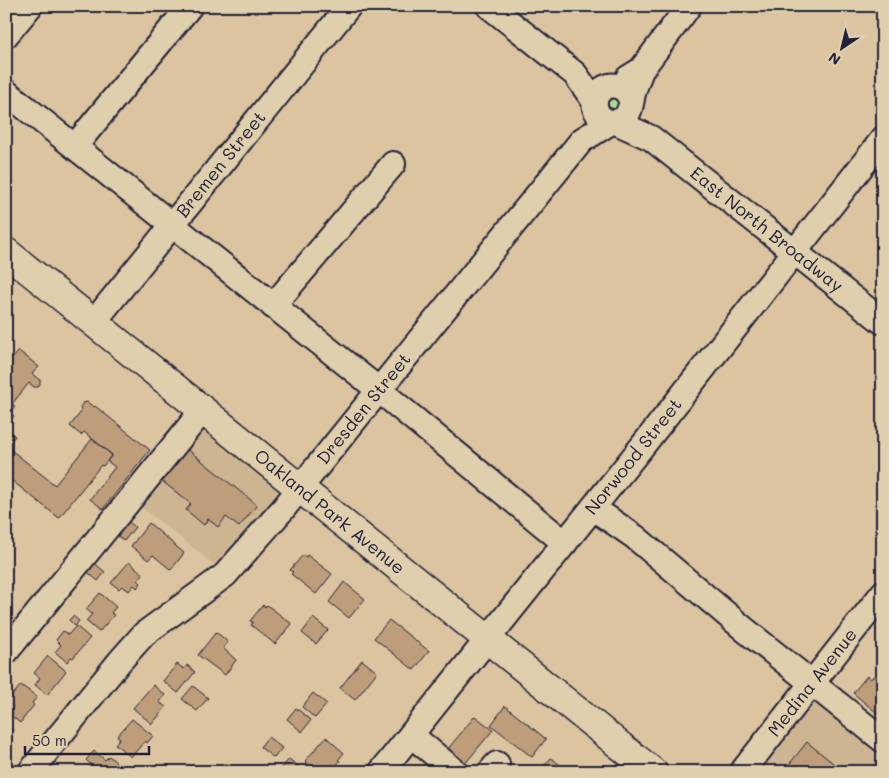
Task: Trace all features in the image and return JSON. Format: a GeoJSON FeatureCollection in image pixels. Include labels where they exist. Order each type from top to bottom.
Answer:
{"type":"FeatureCollection","features":[{"type":"Feature","properties":{"kind":"main road","name":"Oakland Park Avenue"},"geometry":{"type":"LineString","coordinates":[[6,252],[652,772]]}},
{"type":"Feature","properties":{"kind":"street"},"geometry":{"type":"LineString","coordinates":[[6,35],[30,6]]}},
{"type":"Feature","properties":{"kind":"street"},"geometry":{"type":"LineString","coordinates":[[75,146],[190,6]]}},
{"type":"Feature","properties":{"kind":"street","name":"Bremen Street"},"geometry":{"type":"LineString","coordinates":[[93,323],[349,6]]}},
{"type":"Feature","properties":{"kind":"street","name":"Dresden Street"},"geometry":{"type":"LineString","coordinates":[[30,772],[120,660],[144,634],[226,575],[300,488],[582,140],[614,104],[690,6]]}},
{"type":"Feature","properties":{"kind":"street","name":"East North Broadway"},"geometry":{"type":"LineString","coordinates":[[502,10],[575,74],[614,104],[651,138],[883,322]]}},
{"type":"Feature","properties":{"kind":"street"},"geometry":{"type":"LineString","coordinates":[[6,92],[379,390],[565,543]]}},
{"type":"Feature","properties":{"kind":"street","name":"Norwood Street"},"geometry":{"type":"LineString","coordinates":[[381,772],[593,508],[883,140]]}},
{"type":"Feature","properties":{"kind":"street"},"geometry":{"type":"LineString","coordinates":[[273,306],[393,164]]}},
{"type":"Feature","properties":{"kind":"street"},"geometry":{"type":"LineString","coordinates":[[6,652],[203,410]]}},
{"type":"Feature","properties":{"kind":"street"},"geometry":{"type":"LineString","coordinates":[[593,508],[635,537],[883,740]]}},
{"type":"Feature","properties":{"kind":"street","name":"Medina Avenue"},"geometry":{"type":"LineString","coordinates":[[742,772],[883,593]]}},
{"type":"Feature","properties":{"kind":"street"},"geometry":{"type":"LineString","coordinates":[[411,735],[456,772]]}},
{"type":"Feature","properties":{"kind":"shaded area"},"geometry":{"type":"Polygon","coordinates":[[[200,412],[302,493],[229,576],[130,498],[200,412]]]}},
{"type":"Feature","properties":{"kind":"shaded area"},"geometry":{"type":"Polygon","coordinates":[[[813,682],[883,737],[883,772],[744,772],[813,682]]]}},
{"type":"Feature","properties":{"kind":"green space"},"geometry":{"type":"Polygon","coordinates":[[[607,97],[620,98],[620,109],[609,112],[604,102],[607,97]]]}},
{"type":"Feature","properties":{"kind":"building"},"geometry":{"type":"Polygon","coordinates":[[[19,351],[39,367],[32,374],[40,380],[40,384],[38,387],[34,387],[29,383],[12,404],[15,406],[10,412],[14,416],[6,425],[6,354],[13,358],[19,351]]]}},
{"type":"Feature","properties":{"kind":"building"},"geometry":{"type":"Polygon","coordinates":[[[87,402],[95,406],[150,450],[103,509],[90,499],[115,467],[107,461],[112,455],[84,432],[81,435],[70,426],[81,412],[80,407],[83,403],[87,402]]]}},
{"type":"Feature","properties":{"kind":"building"},"geometry":{"type":"Polygon","coordinates":[[[6,429],[15,436],[7,446],[6,446],[6,429]]]}},
{"type":"Feature","properties":{"kind":"building"},"geometry":{"type":"Polygon","coordinates":[[[92,439],[112,455],[103,466],[101,465],[59,518],[6,476],[6,446],[55,485],[92,439]]]}},
{"type":"Feature","properties":{"kind":"building"},"geometry":{"type":"Polygon","coordinates":[[[187,449],[257,505],[239,527],[226,517],[218,527],[208,519],[204,525],[186,510],[191,504],[162,481],[187,449]]]}},
{"type":"Feature","properties":{"kind":"building"},"geometry":{"type":"Polygon","coordinates":[[[122,516],[135,527],[124,541],[110,530],[122,516]]]}},
{"type":"Feature","properties":{"kind":"building"},"geometry":{"type":"Polygon","coordinates":[[[149,523],[184,553],[171,570],[153,555],[148,560],[131,546],[149,523]]]}},
{"type":"Feature","properties":{"kind":"building"},"geometry":{"type":"Polygon","coordinates":[[[303,555],[306,557],[307,555],[332,574],[316,594],[291,574],[293,572],[290,570],[303,555]]]}},
{"type":"Feature","properties":{"kind":"building"},"geometry":{"type":"Polygon","coordinates":[[[92,561],[105,572],[98,581],[85,570],[92,561]]]}},
{"type":"Feature","properties":{"kind":"building"},"geometry":{"type":"Polygon","coordinates":[[[129,562],[143,574],[138,580],[141,583],[137,588],[134,585],[129,591],[122,586],[119,589],[111,583],[129,562]]]}},
{"type":"Feature","properties":{"kind":"building"},"geometry":{"type":"Polygon","coordinates":[[[344,582],[365,599],[349,618],[329,602],[344,582]]]}},
{"type":"Feature","properties":{"kind":"building"},"geometry":{"type":"Polygon","coordinates":[[[100,593],[116,607],[111,613],[114,615],[99,632],[86,621],[92,614],[86,609],[100,593]]]}},
{"type":"Feature","properties":{"kind":"building"},"geometry":{"type":"Polygon","coordinates":[[[263,605],[265,607],[267,605],[292,624],[275,644],[251,625],[253,622],[250,621],[263,605]]]}},
{"type":"Feature","properties":{"kind":"building"},"geometry":{"type":"Polygon","coordinates":[[[73,616],[79,621],[75,626],[69,620],[73,616]]]}},
{"type":"Feature","properties":{"kind":"building"},"geometry":{"type":"Polygon","coordinates":[[[313,618],[328,630],[316,644],[302,633],[313,618]]]}},
{"type":"Feature","properties":{"kind":"building"},"geometry":{"type":"Polygon","coordinates":[[[389,620],[429,651],[414,670],[374,638],[389,620]]]}},
{"type":"Feature","properties":{"kind":"building"},"geometry":{"type":"Polygon","coordinates":[[[76,626],[90,638],[73,658],[71,657],[67,662],[55,652],[61,645],[56,640],[63,631],[68,635],[76,626]]]}},
{"type":"Feature","properties":{"kind":"building"},"geometry":{"type":"Polygon","coordinates":[[[216,632],[228,642],[223,648],[236,660],[225,675],[198,655],[216,632]]]}},
{"type":"Feature","properties":{"kind":"building"},"geometry":{"type":"Polygon","coordinates":[[[48,656],[66,671],[47,695],[35,685],[40,678],[34,673],[48,656]]]}},
{"type":"Feature","properties":{"kind":"building"},"geometry":{"type":"Polygon","coordinates":[[[362,660],[377,672],[355,700],[340,688],[362,660]]]}},
{"type":"Feature","properties":{"kind":"building"},"geometry":{"type":"Polygon","coordinates":[[[177,664],[184,669],[187,665],[195,672],[178,693],[163,681],[177,664]]]}},
{"type":"Feature","properties":{"kind":"building"},"geometry":{"type":"Polygon","coordinates":[[[867,676],[871,679],[873,676],[883,684],[883,718],[853,693],[867,676]]]}},
{"type":"Feature","properties":{"kind":"building"},"geometry":{"type":"Polygon","coordinates":[[[21,685],[37,697],[32,703],[34,705],[20,723],[8,713],[13,707],[7,702],[21,685]]]}},
{"type":"Feature","properties":{"kind":"building"},"geometry":{"type":"Polygon","coordinates":[[[153,685],[165,695],[159,702],[166,707],[152,724],[133,708],[153,685]]]}},
{"type":"Feature","properties":{"kind":"building"},"geometry":{"type":"Polygon","coordinates":[[[193,686],[208,698],[197,711],[182,699],[193,686]]]}},
{"type":"Feature","properties":{"kind":"building"},"geometry":{"type":"Polygon","coordinates":[[[313,693],[327,704],[315,718],[302,707],[313,693]]]}},
{"type":"Feature","properties":{"kind":"building"},"geometry":{"type":"Polygon","coordinates":[[[505,706],[546,739],[532,757],[491,725],[505,706]]]}},
{"type":"Feature","properties":{"kind":"building"},"geometry":{"type":"Polygon","coordinates":[[[296,708],[311,720],[302,732],[287,719],[296,708]]]}},
{"type":"Feature","properties":{"kind":"building"},"geometry":{"type":"Polygon","coordinates":[[[475,716],[493,730],[459,771],[442,756],[475,716]]]}},
{"type":"Feature","properties":{"kind":"building"},"geometry":{"type":"Polygon","coordinates":[[[132,719],[153,736],[147,743],[145,741],[131,757],[115,744],[120,738],[117,736],[132,719]]]}},
{"type":"Feature","properties":{"kind":"building"},"geometry":{"type":"Polygon","coordinates":[[[6,724],[13,730],[6,738],[6,724]]]}},
{"type":"Feature","properties":{"kind":"building"},"geometry":{"type":"Polygon","coordinates":[[[268,737],[282,748],[274,758],[260,747],[268,737]]]}},
{"type":"Feature","properties":{"kind":"building"},"geometry":{"type":"Polygon","coordinates":[[[326,737],[344,753],[338,760],[340,761],[330,772],[317,772],[305,761],[326,737]]]}},
{"type":"Feature","properties":{"kind":"building"},"geometry":{"type":"Polygon","coordinates":[[[807,742],[844,772],[783,772],[807,742]]]}},
{"type":"Feature","properties":{"kind":"building"},"geometry":{"type":"Polygon","coordinates":[[[94,751],[105,760],[109,756],[117,763],[110,772],[85,772],[91,765],[86,760],[94,751]]]}},
{"type":"Feature","properties":{"kind":"building"},"geometry":{"type":"Polygon","coordinates":[[[551,758],[553,759],[568,772],[539,772],[551,758]]]}},
{"type":"Feature","properties":{"kind":"building"},"geometry":{"type":"Polygon","coordinates":[[[289,759],[305,772],[284,772],[281,769],[289,759]]]}}]}
